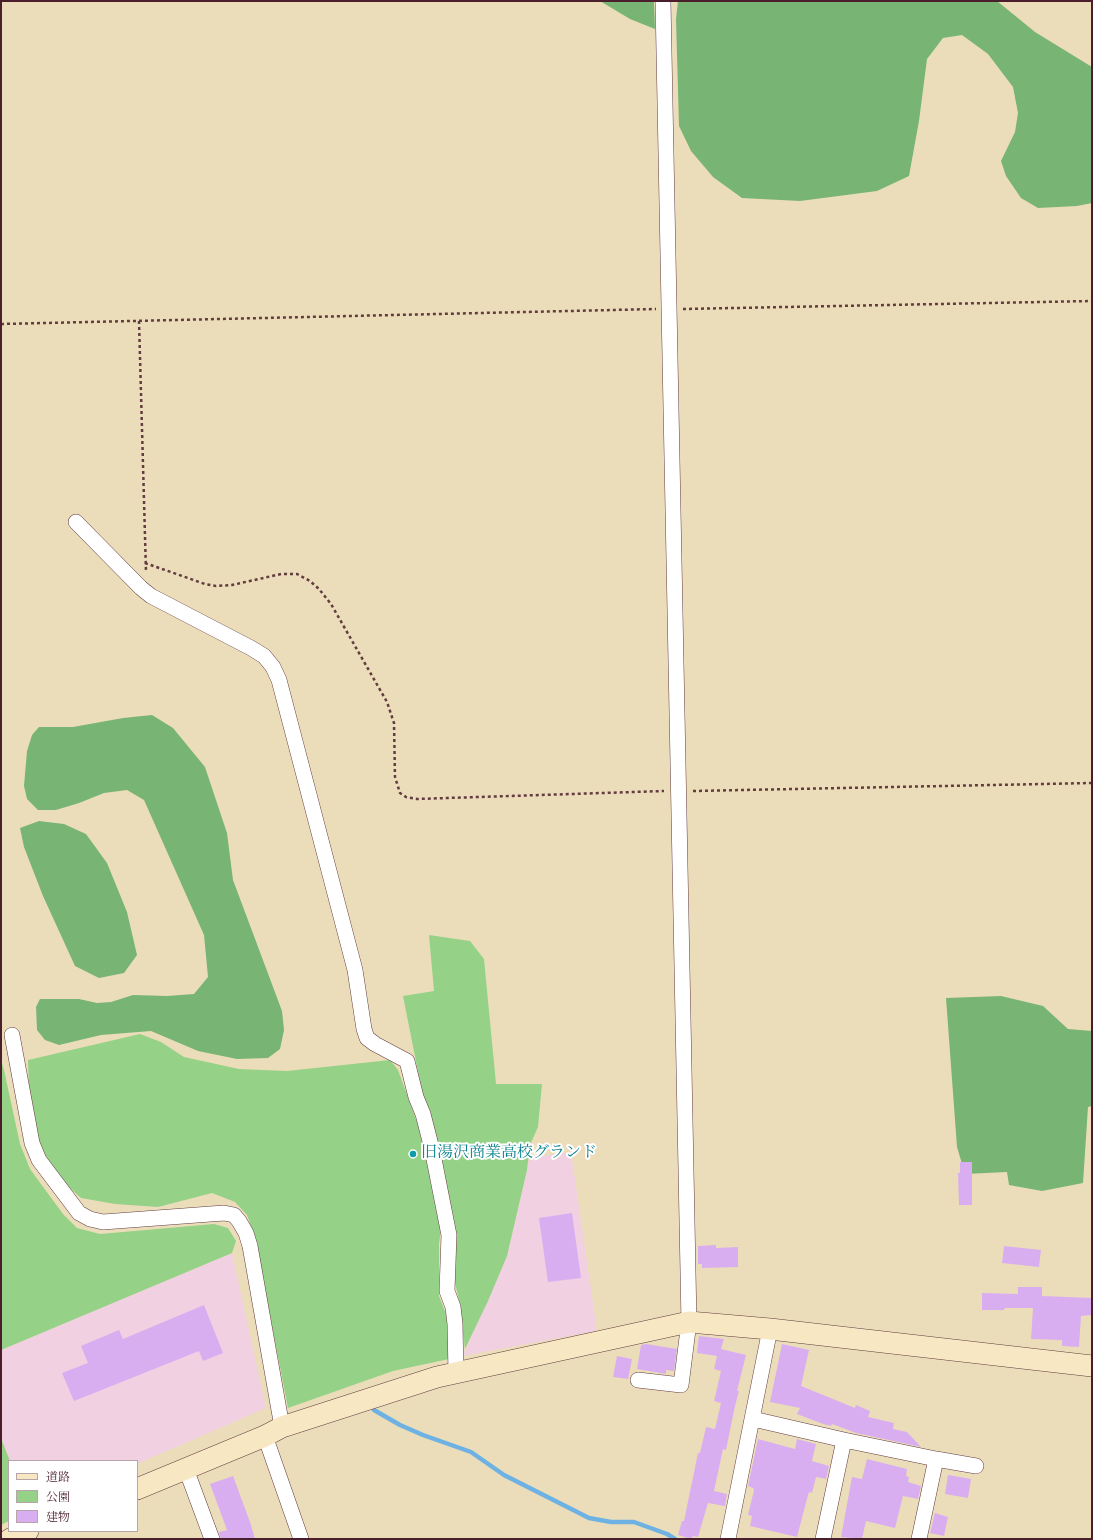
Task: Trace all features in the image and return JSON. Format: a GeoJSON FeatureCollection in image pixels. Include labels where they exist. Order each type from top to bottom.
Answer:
{"type":"FeatureCollection","features":[{"type":"Feature","properties":{"kind":"street"},"geometry":{"type":"LineString","coordinates":[[638,1380],[681,1385],[689,1322],[663,1]]}},
{"type":"Feature","properties":{"kind":"street"},"geometry":{"type":"LineString","coordinates":[[76,522],[151,596],[264,656],[274,667],[279,680],[355,970],[364,1029],[367,1038],[375,1044],[407,1061],[416,1097],[423,1114],[432,1149],[449,1235],[447,1291],[453,1307],[455,1324],[456,1373]]}},
{"type":"Feature","properties":{"kind":"street"},"geometry":{"type":"LineString","coordinates":[[12,1035],[32,1143],[39,1160],[79,1213],[90,1219],[103,1222],[224,1213],[234,1215],[240,1221],[250,1246],[273,1431],[301,1539]]}},
{"type":"Feature","properties":{"kind":"street"},"geometry":{"type":"LineString","coordinates":[[138,1489],[273,1431],[437,1377],[689,1322],[770,1329],[1092,1366]]}},
{"type":"Feature","properties":{"kind":"street"},"geometry":{"type":"LineString","coordinates":[[728,1539],[770,1329]]}},
{"type":"Feature","properties":{"kind":"street"},"geometry":{"type":"LineString","coordinates":[[753,1418],[844,1440],[976,1466]]}},
{"type":"Feature","properties":{"kind":"street"},"geometry":{"type":"LineString","coordinates":[[823,1539],[844,1440]]}},
{"type":"Feature","properties":{"kind":"street"},"geometry":{"type":"LineString","coordinates":[[919,1539],[936,1459]]}},
{"type":"Feature","properties":{"kind":"street"},"geometry":{"type":"LineString","coordinates":[[186,1469],[212,1539]]}},
{"type":"Feature","properties":{"kind":"street"},"geometry":{"type":"LineString","coordinates":[[10,1539],[26,1532]]}},
{"type":"Feature","properties":{"kind":"path"},"geometry":{"type":"LineString","coordinates":[[1,324],[1092,301]]}},
{"type":"Feature","properties":{"kind":"path"},"geometry":{"type":"LineString","coordinates":[[139,321],[146,592]]}},
{"type":"Feature","properties":{"kind":"path"},"geometry":{"type":"LineString","coordinates":[[145,563],[205,584],[216,586],[232,585],[281,574],[297,574],[310,581],[331,604],[387,702],[394,724],[395,777],[400,793],[406,797],[416,799],[679,791],[1092,783]]}},
{"type":"Feature","properties":{"kind":"shaded area"},"geometry":{"type":"Polygon","coordinates":[[[571,1152],[596,1331],[463,1356],[507,1256],[529,1158],[571,1152]]]}},
{"type":"Feature","properties":{"kind":"shaded area"},"geometry":{"type":"Polygon","coordinates":[[[232,1253],[266,1408],[138,1464],[138,1460],[10,1460],[1,1438],[1,1350],[232,1253]]]}},
{"type":"Feature","properties":{"kind":"green space"},"geometry":{"type":"Polygon","coordinates":[[[600,1],[654,1],[655,29],[630,19],[600,1]]]}},
{"type":"Feature","properties":{"kind":"green space"},"geometry":{"type":"Polygon","coordinates":[[[678,1],[997,1],[1035,32],[1092,67],[1092,203],[1077,206],[1038,208],[1021,198],[1006,176],[1001,161],[1015,132],[1018,113],[1013,87],[988,54],[962,35],[943,38],[927,59],[919,121],[909,176],[877,191],[800,201],[742,198],[713,177],[691,151],[679,126],[676,19],[678,1]]]}},
{"type":"Feature","properties":{"kind":"green space"},"geometry":{"type":"Polygon","coordinates":[[[152,715],[173,728],[205,767],[227,833],[233,880],[282,1011],[284,1030],[280,1049],[268,1058],[237,1059],[198,1051],[151,1031],[101,1035],[59,1045],[45,1040],[37,1030],[36,1007],[40,999],[79,999],[97,1003],[111,1002],[133,995],[167,996],[194,994],[208,977],[204,935],[144,800],[127,790],[104,793],[56,810],[38,810],[27,799],[24,786],[27,751],[32,735],[39,727],[73,727],[123,718],[152,715]]]}},
{"type":"Feature","properties":{"kind":"green space"},"geometry":{"type":"Polygon","coordinates":[[[39,821],[64,824],[86,834],[107,863],[127,912],[137,955],[124,973],[99,978],[75,966],[43,896],[24,847],[20,828],[39,821]]]}},
{"type":"Feature","properties":{"kind":"green space"},"geometry":{"type":"Polygon","coordinates":[[[429,935],[470,941],[484,959],[496,1084],[542,1084],[538,1127],[530,1145],[527,1170],[507,1256],[488,1301],[465,1349],[459,1300],[455,1283],[455,1228],[431,1120],[423,1097],[403,996],[434,991],[429,935]]]}},
{"type":"Feature","properties":{"kind":"green space"},"geometry":{"type":"Polygon","coordinates":[[[1001,996],[1043,1006],[1068,1029],[1092,1031],[1092,1106],[1088,1107],[1083,1183],[1042,1191],[1009,1185],[1007,1172],[965,1174],[957,1147],[946,998],[1001,996]]]}},
{"type":"Feature","properties":{"kind":"green space"},"geometry":{"type":"Polygon","coordinates":[[[140,1034],[161,1042],[184,1057],[239,1069],[287,1071],[390,1060],[398,1070],[417,1122],[441,1230],[439,1244],[439,1296],[448,1319],[449,1359],[393,1371],[288,1408],[255,1238],[247,1215],[235,1202],[212,1193],[158,1207],[115,1204],[81,1198],[54,1174],[30,1120],[28,1060],[140,1034]]]}},
{"type":"Feature","properties":{"kind":"green space"},"geometry":{"type":"Polygon","coordinates":[[[1,1060],[20,1144],[30,1169],[63,1214],[77,1228],[100,1234],[214,1224],[228,1228],[236,1241],[232,1253],[1,1350],[1,1060]]]}},
{"type":"Feature","properties":{"kind":"green space"},"geometry":{"type":"Polygon","coordinates":[[[1,1438],[10,1460],[8,1460],[8,1522],[1,1525],[1,1438]]]}},
{"type":"Feature","properties":{"kind":"building"},"geometry":{"type":"Polygon","coordinates":[[[960,1162],[972,1162],[972,1205],[959,1205],[958,1173],[960,1173],[960,1162]]]}},
{"type":"Feature","properties":{"kind":"building"},"geometry":{"type":"Polygon","coordinates":[[[572,1213],[581,1278],[548,1282],[539,1218],[572,1213]]]}},
{"type":"Feature","properties":{"kind":"building"},"geometry":{"type":"Polygon","coordinates":[[[716,1245],[716,1248],[738,1247],[738,1267],[702,1268],[702,1264],[698,1264],[698,1246],[716,1245]]]}},
{"type":"Feature","properties":{"kind":"building"},"geometry":{"type":"Polygon","coordinates":[[[1004,1246],[1041,1250],[1039,1267],[1002,1263],[1004,1246]]]}},
{"type":"Feature","properties":{"kind":"building"},"geometry":{"type":"Polygon","coordinates":[[[1018,1287],[1042,1287],[1042,1296],[1092,1298],[1092,1315],[1081,1316],[1079,1347],[1062,1346],[1062,1340],[1031,1339],[1033,1308],[982,1310],[982,1293],[1018,1294],[1018,1287]]]}},
{"type":"Feature","properties":{"kind":"building"},"geometry":{"type":"Polygon","coordinates":[[[204,1305],[223,1353],[203,1361],[199,1351],[74,1401],[62,1373],[88,1363],[81,1346],[119,1330],[123,1339],[204,1305]]]}},
{"type":"Feature","properties":{"kind":"building"},"geometry":{"type":"Polygon","coordinates":[[[699,1336],[724,1339],[721,1349],[746,1355],[737,1391],[739,1391],[726,1450],[723,1449],[714,1491],[727,1494],[725,1506],[708,1503],[698,1537],[693,1536],[691,1539],[678,1535],[682,1521],[684,1521],[698,1453],[700,1453],[706,1427],[715,1429],[721,1403],[714,1401],[721,1371],[714,1369],[717,1356],[697,1353],[699,1336]]]}},
{"type":"Feature","properties":{"kind":"building"},"geometry":{"type":"Polygon","coordinates":[[[646,1344],[677,1349],[674,1371],[666,1370],[666,1374],[637,1369],[641,1345],[646,1344]]]}},
{"type":"Feature","properties":{"kind":"building"},"geometry":{"type":"Polygon","coordinates":[[[782,1344],[809,1350],[801,1386],[855,1408],[856,1405],[870,1411],[868,1417],[894,1423],[893,1429],[907,1432],[921,1447],[856,1433],[832,1424],[831,1426],[823,1424],[797,1414],[800,1408],[770,1402],[782,1344]]]}},
{"type":"Feature","properties":{"kind":"building"},"geometry":{"type":"Polygon","coordinates":[[[617,1356],[632,1359],[628,1379],[613,1377],[617,1356]]]}},
{"type":"Feature","properties":{"kind":"building"},"geometry":{"type":"Polygon","coordinates":[[[758,1439],[795,1449],[797,1439],[816,1444],[812,1461],[829,1466],[826,1479],[816,1477],[812,1493],[809,1492],[797,1537],[750,1526],[752,1516],[748,1515],[754,1490],[748,1486],[758,1439]]]}},
{"type":"Feature","properties":{"kind":"building"},"geometry":{"type":"Polygon","coordinates":[[[867,1459],[907,1469],[906,1476],[909,1477],[908,1482],[921,1486],[918,1499],[903,1496],[895,1528],[866,1521],[862,1539],[841,1537],[852,1477],[862,1479],[867,1459]]]}},
{"type":"Feature","properties":{"kind":"building"},"geometry":{"type":"Polygon","coordinates":[[[948,1475],[971,1479],[968,1498],[945,1494],[948,1475]]]}},
{"type":"Feature","properties":{"kind":"building"},"geometry":{"type":"Polygon","coordinates":[[[233,1476],[255,1539],[221,1539],[219,1532],[227,1530],[210,1484],[233,1476]]]}},
{"type":"Feature","properties":{"kind":"building"},"geometry":{"type":"Polygon","coordinates":[[[935,1513],[948,1517],[944,1536],[930,1533],[935,1513]]]}},
{"type":"Feature","properties":{"kind":"waterway"},"geometry":{"type":"LineString","coordinates":[[374,1410],[400,1425],[423,1435],[471,1452],[504,1475],[589,1518],[611,1522],[634,1522],[667,1534],[675,1539]]}},
{"type":"Feature","properties":{"kind":"place","name":"旧湯沢商業高校グランド"},"geometry":{"type":"Point","coordinates":[413,1154]}}]}
